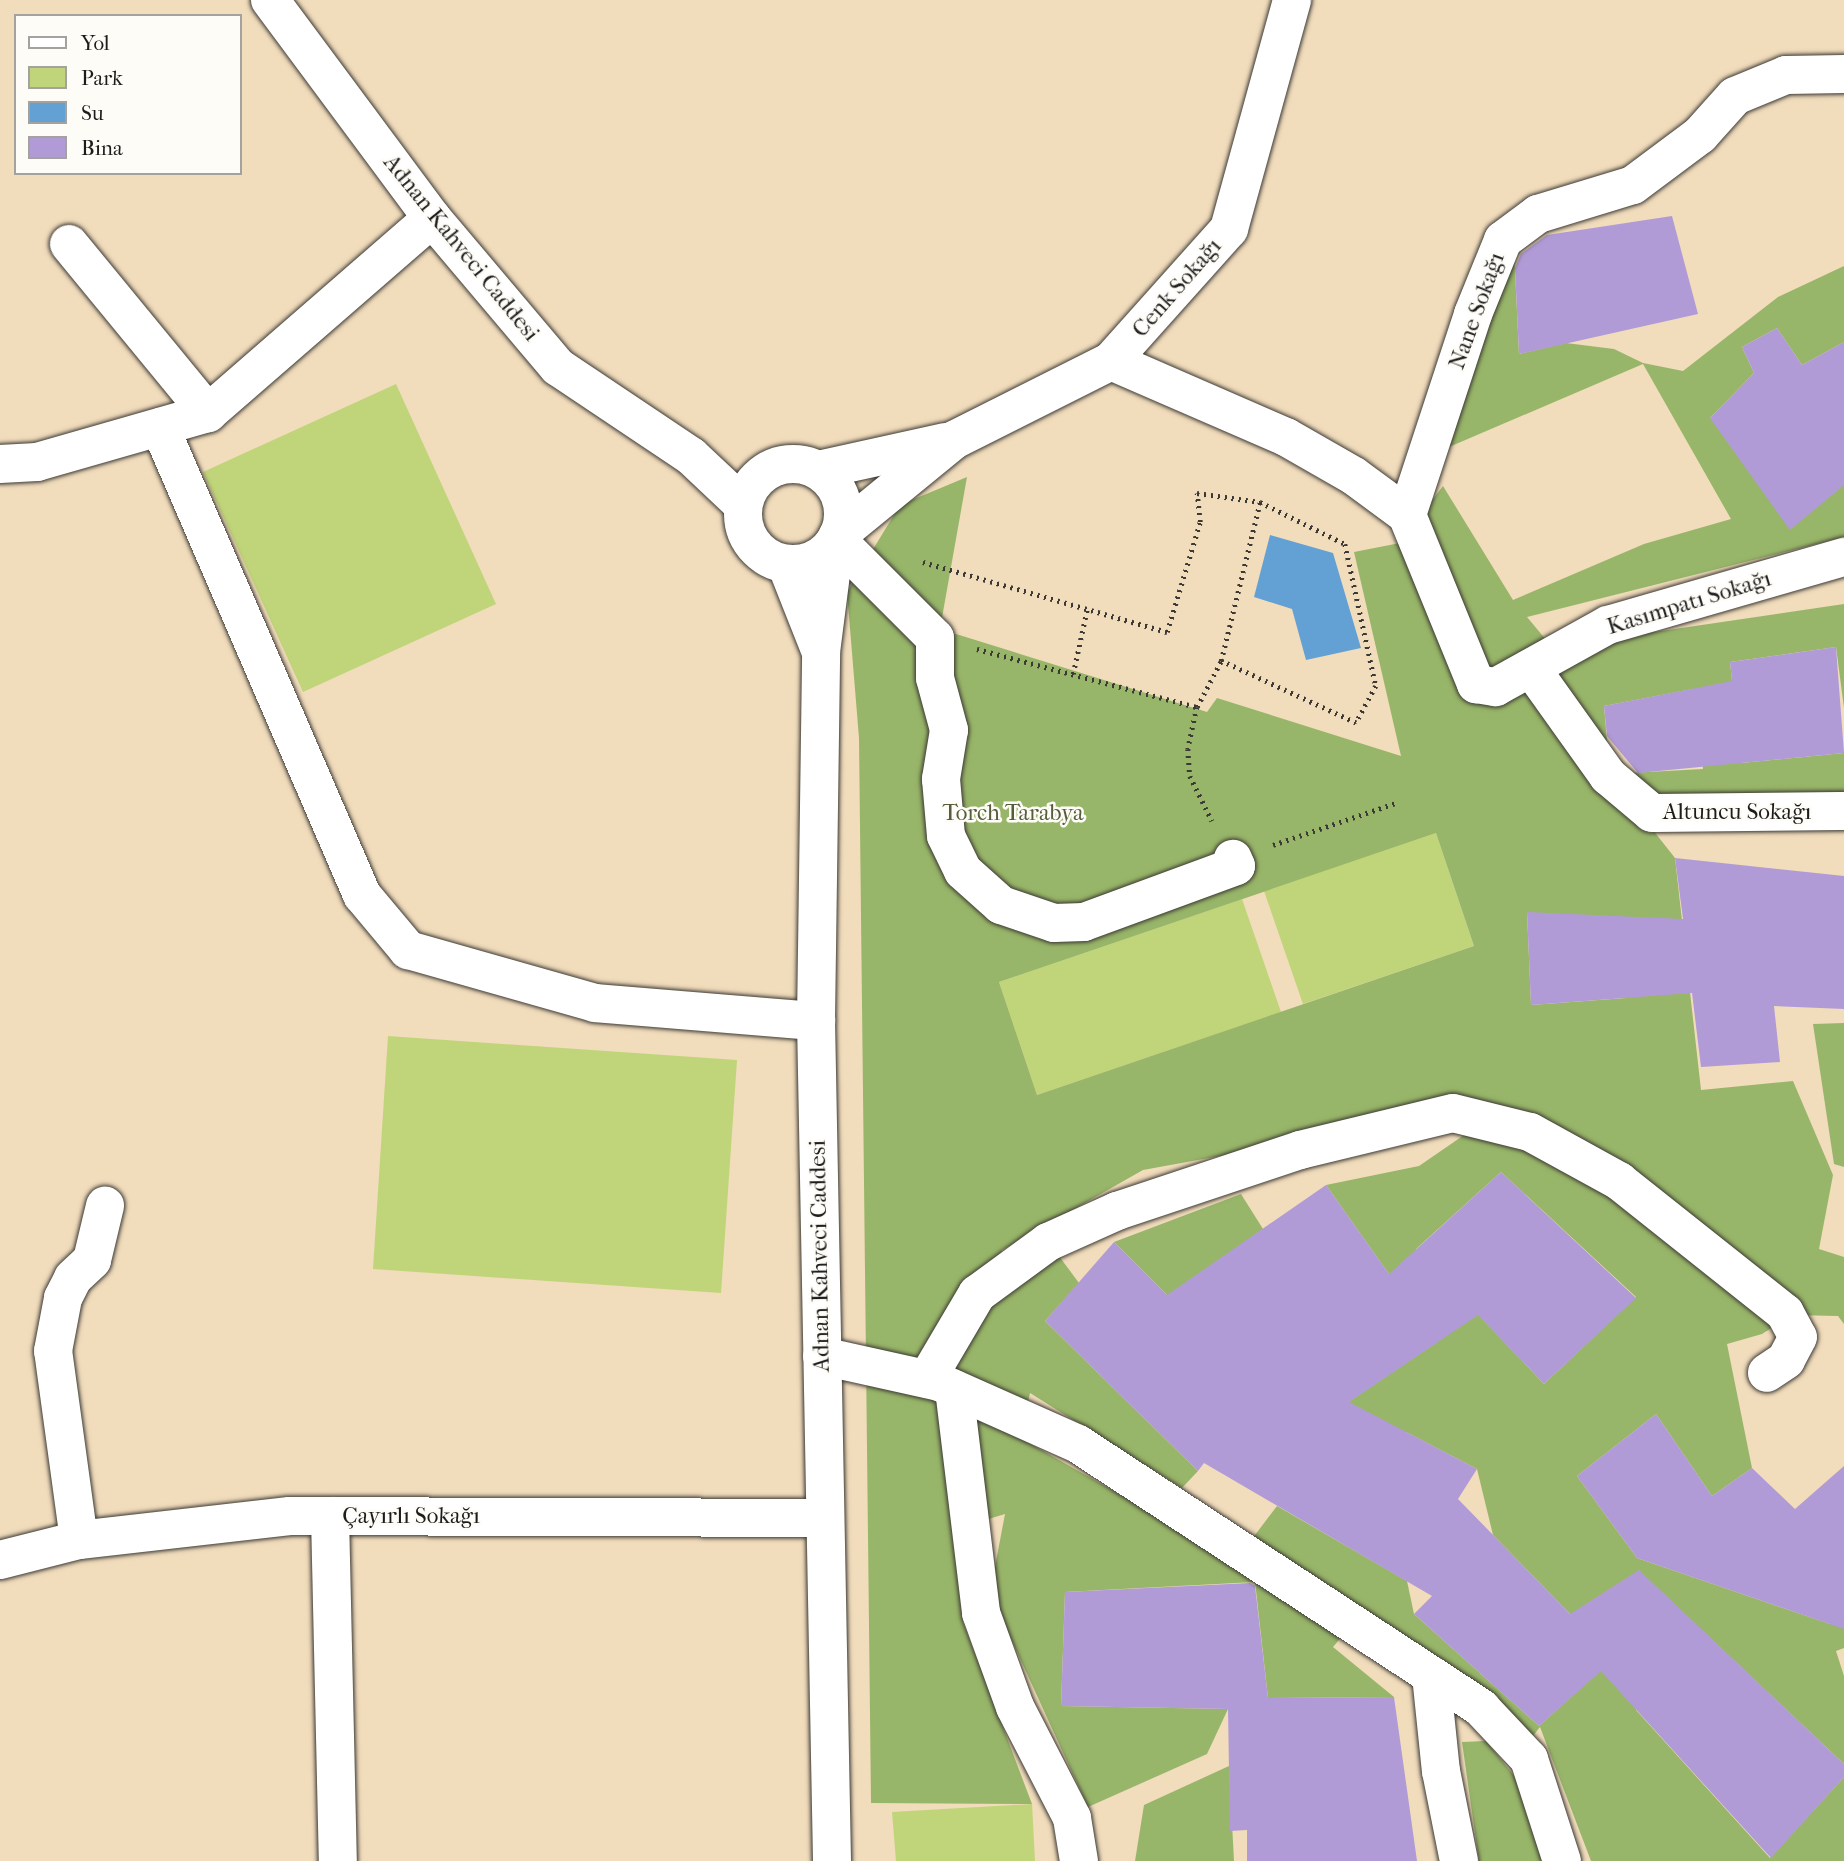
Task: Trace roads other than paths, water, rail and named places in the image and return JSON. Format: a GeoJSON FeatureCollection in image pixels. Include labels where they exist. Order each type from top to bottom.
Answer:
{"type":"FeatureCollection","features":[{"type":"Feature","properties":{"kind":"street","name":"Adnan Kahveci Caddesi"},"geometry":{"type":"LineString","coordinates":[[270,0],[432,218],[558,367],[691,456]]}},
{"type":"Feature","properties":{"kind":"street","name":"Cenk Sokağı"},"geometry":{"type":"LineString","coordinates":[[954,440],[1111,361],[1229,229],[1292,0]]}},
{"type":"Feature","properties":{"kind":"street","name":"Nane Sokağı"},"geometry":{"type":"LineString","coordinates":[[1407,515],[1473,314],[1503,240],[1538,214],[1633,185],[1700,135],[1735,96],[1786,75],[1844,74]]}},
{"type":"Feature","properties":{"kind":"street"},"geometry":{"type":"LineString","coordinates":[[0,464],[37,462],[208,413],[432,218]]}},
{"type":"Feature","properties":{"kind":"street"},"geometry":{"type":"LineString","coordinates":[[69,244],[208,413]]}},
{"type":"Feature","properties":{"kind":"street"},"geometry":{"type":"LineString","coordinates":[[1111,361],[1286,437],[1354,476],[1407,515]]}},
{"type":"Feature","properties":{"kind":"street"},"geometry":{"type":"LineString","coordinates":[[160,427],[362,895],[408,950],[595,1003],[816,1021]]}},
{"type":"Feature","properties":{"kind":"street"},"geometry":{"type":"LineString","coordinates":[[954,440],[814,560],[786,564],[760,553],[743,526],[743,505],[754,480],[784,464],[818,470],[954,440]]}},
{"type":"Feature","properties":{"kind":"street"},"geometry":{"type":"LineString","coordinates":[[691,456],[764,473]]}},
{"type":"Feature","properties":{"kind":"street"},"geometry":{"type":"LineString","coordinates":[[691,456],[743,505]]}},
{"type":"Feature","properties":{"kind":"street"},"geometry":{"type":"LineString","coordinates":[[818,470],[841,496],[843,513],[836,539]]}},
{"type":"Feature","properties":{"kind":"street","name":"Kasımpatı Sokağı"},"geometry":{"type":"LineString","coordinates":[[1407,515],[1476,684],[1496,687],[1608,625],[1844,556]]}},
{"type":"Feature","properties":{"kind":"street","name":"Adnan Kahveci Caddesi"},"geometry":{"type":"LineString","coordinates":[[832,1861],[816,1021],[821,652],[836,539]]}},
{"type":"Feature","properties":{"kind":"street"},"geometry":{"type":"LineString","coordinates":[[836,539],[935,638],[935,678],[949,730],[942,779],[946,836],[963,872],[1001,905],[1054,923],[1084,922],[1236,866],[1233,859]]}},
{"type":"Feature","properties":{"kind":"street"},"geometry":{"type":"LineString","coordinates":[[786,564],[821,652]]}},
{"type":"Feature","properties":{"kind":"street","name":"Altuncu Sokağı"},"geometry":{"type":"LineString","coordinates":[[1531,668],[1608,776],[1652,813],[1844,811]]}},
{"type":"Feature","properties":{"kind":"street"},"geometry":{"type":"LineString","coordinates":[[1079,1861],[1072,1818],[1015,1707],[981,1613],[940,1384],[977,1294],[1048,1242],[1117,1211],[1300,1150],[1453,1113],[1530,1132],[1619,1181],[1786,1313],[1798,1337],[1786,1360],[1767,1373]]}},
{"type":"Feature","properties":{"kind":"street"},"geometry":{"type":"LineString","coordinates":[[79,1540],[53,1351],[63,1298],[73,1278],[92,1260],[105,1206]]}},
{"type":"Feature","properties":{"kind":"street"},"geometry":{"type":"LineString","coordinates":[[822,1356],[940,1384],[1079,1444],[1481,1708],[1529,1759],[1562,1861]]}},
{"type":"Feature","properties":{"kind":"street","name":"Çayırlı Sokağı"},"geometry":{"type":"LineString","coordinates":[[0,1560],[79,1540],[290,1516],[825,1518]]}},
{"type":"Feature","properties":{"kind":"street"},"geometry":{"type":"LineString","coordinates":[[330,1516],[338,1861]]}},
{"type":"Feature","properties":{"kind":"street"},"geometry":{"type":"LineString","coordinates":[[1431,1675],[1441,1771],[1459,1861]]}},
{"type":"Feature","properties":{"kind":"water"},"geometry":{"type":"Polygon","coordinates":[[[1270,535],[1333,553],[1361,648],[1306,660],[1292,609],[1254,597],[1270,535]]]}},
{"type":"Feature","properties":{"kind":"park label","name":"Torch Tarabya"},"geometry":{"type":"Point","coordinates":[1013,813]}}]}
